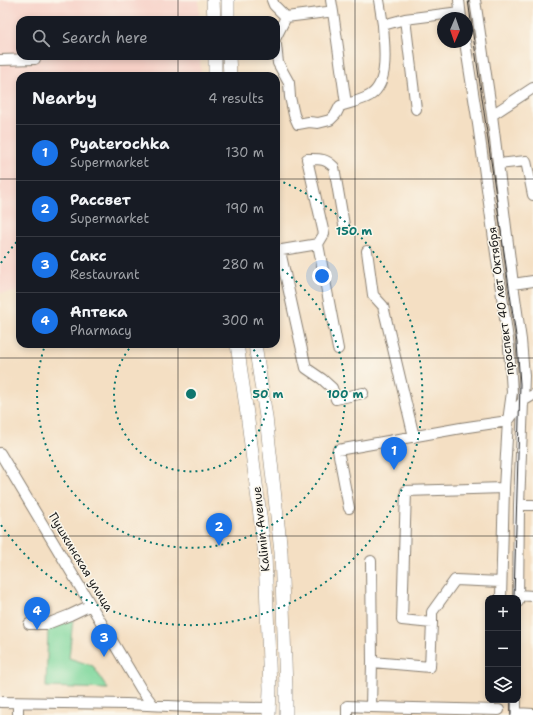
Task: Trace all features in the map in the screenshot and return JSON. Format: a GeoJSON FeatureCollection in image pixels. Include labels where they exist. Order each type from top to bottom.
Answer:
{"type":"FeatureCollection","features":[{"type":"Feature","properties":{"kind":"main road"},"geometry":{"type":"LineString","coordinates":[[214,0],[214,16]]}},
{"type":"Feature","properties":{"kind":"main road"},"geometry":{"type":"LineString","coordinates":[[228,0],[228,16]]}},
{"type":"Feature","properties":{"kind":"main road"},"geometry":{"type":"LineString","coordinates":[[215,60],[215,72]]}},
{"type":"Feature","properties":{"kind":"main road"},"geometry":{"type":"LineString","coordinates":[[229,60],[230,72]]}},
{"type":"Feature","properties":{"kind":"main road","name":"Kalinin Avenue"},"geometry":{"type":"LineString","coordinates":[[238,348],[265,556],[270,691],[269,711]]}},
{"type":"Feature","properties":{"kind":"main road","name":"Kalinin Avenue"},"geometry":{"type":"LineString","coordinates":[[256,348],[266,418],[282,552],[286,712]]}},
{"type":"Feature","properties":{"kind":"main road"},"geometry":{"type":"LineString","coordinates":[[269,711],[286,712]]}},
{"type":"Feature","properties":{"kind":"street"},"geometry":{"type":"LineString","coordinates":[[272,0],[274,5],[286,18]]}},
{"type":"Feature","properties":{"kind":"street"},"geometry":{"type":"LineString","coordinates":[[331,0],[346,104]]}},
{"type":"Feature","properties":{"kind":"street"},"geometry":{"type":"LineString","coordinates":[[278,60],[289,83],[290,97],[294,115],[298,124],[309,122],[318,123],[330,120],[336,114],[340,106],[368,97],[378,88],[384,74],[385,56],[383,25],[379,0]]}},
{"type":"Feature","properties":{"kind":"street"},"geometry":{"type":"LineString","coordinates":[[458,0],[460,12]]}},
{"type":"Feature","properties":{"kind":"street","name":"проспект 40 лет Октября"},"geometry":{"type":"LineString","coordinates":[[475,0],[492,115],[521,340],[524,376],[519,505],[518,595]]}},
{"type":"Feature","properties":{"kind":"street"},"geometry":{"type":"LineString","coordinates":[[286,18],[333,12]]}},
{"type":"Feature","properties":{"kind":"street"},"geometry":{"type":"LineString","coordinates":[[383,25],[405,19],[437,17]]}},
{"type":"Feature","properties":{"kind":"street"},"geometry":{"type":"LineString","coordinates":[[280,29],[286,18]]}},
{"type":"Feature","properties":{"kind":"street"},"geometry":{"type":"LineString","coordinates":[[405,19],[416,109]]}},
{"type":"Feature","properties":{"kind":"street","name":"проспект 40 лет Октября"},"geometry":{"type":"LineString","coordinates":[[466,48],[509,347],[512,392],[508,421],[504,488],[501,595]]}},
{"type":"Feature","properties":{"kind":"street"},"geometry":{"type":"LineString","coordinates":[[0,60],[16,60]]}},
{"type":"Feature","properties":{"kind":"street"},"geometry":{"type":"LineString","coordinates":[[492,115],[533,88]]}},
{"type":"Feature","properties":{"kind":"street"},"geometry":{"type":"LineString","coordinates":[[498,164],[530,158],[533,195]]}},
{"type":"Feature","properties":{"kind":"street"},"geometry":{"type":"LineString","coordinates":[[338,349],[318,244],[324,234],[307,160],[327,160],[334,167],[344,225]]}},
{"type":"Feature","properties":{"kind":"street"},"geometry":{"type":"LineString","coordinates":[[280,251],[318,244]]}},
{"type":"Feature","properties":{"kind":"street"},"geometry":{"type":"LineString","coordinates":[[367,251],[373,295],[383,306],[414,437]]}},
{"type":"Feature","properties":{"kind":"street"},"geometry":{"type":"LineString","coordinates":[[280,259],[306,368],[332,388],[336,399],[364,394]]}},
{"type":"Feature","properties":{"kind":"street"},"geometry":{"type":"LineString","coordinates":[[513,284],[533,281]]}},
{"type":"Feature","properties":{"kind":"street"},"geometry":{"type":"LineString","coordinates":[[349,508],[338,450],[508,421],[523,401],[533,395]]}},
{"type":"Feature","properties":{"kind":"street","name":"Пушкинская улица"},"geometry":{"type":"LineString","coordinates":[[0,453],[141,689],[153,705]]}},
{"type":"Feature","properties":{"kind":"street"},"geometry":{"type":"LineString","coordinates":[[432,623],[402,620],[406,491],[504,488]]}},
{"type":"Feature","properties":{"kind":"street"},"geometry":{"type":"LineString","coordinates":[[519,505],[533,505]]}},
{"type":"Feature","properties":{"kind":"street"},"geometry":{"type":"LineString","coordinates":[[371,561],[371,707]]}},
{"type":"Feature","properties":{"kind":"street"},"geometry":{"type":"LineString","coordinates":[[372,662],[430,667],[432,612],[455,580],[501,582]]}},
{"type":"Feature","properties":{"kind":"street"},"geometry":{"type":"LineString","coordinates":[[521,598],[533,596]]}},
{"type":"Feature","properties":{"kind":"street"},"geometry":{"type":"LineString","coordinates":[[29,624],[47,624],[91,605]]}},
{"type":"Feature","properties":{"kind":"street"},"geometry":{"type":"LineString","coordinates":[[0,702],[153,705],[190,711],[269,711]]}},
{"type":"Feature","properties":{"kind":"street"},"geometry":{"type":"LineString","coordinates":[[18,703],[18,715]]}},
{"type":"Feature","properties":{"kind":"street"},"geometry":{"type":"LineString","coordinates":[[516,703],[516,714],[533,714]]}},
{"type":"Feature","properties":{"kind":"street"},"geometry":{"type":"LineString","coordinates":[[347,715],[347,706],[435,712],[499,708]]}},
{"type":"Feature","properties":{"kind":"shaded area"},"geometry":{"type":"Polygon","coordinates":[[[0,0],[199,0],[199,16],[16,16],[16,60],[200,60],[201,72],[16,72],[16,292],[0,293],[0,0]]]}},
{"type":"Feature","properties":{"kind":"green space"},"geometry":{"type":"Polygon","coordinates":[[[73,619],[69,658],[93,666],[108,689],[46,687],[48,629],[73,619]]]}},
{"type":"Feature","properties":{"kind":"tram line"},"geometry":{"type":"LineString","coordinates":[[468,0],[517,343],[520,384],[514,595]]}},
{"type":"Feature","properties":{"kind":"tram line"},"geometry":{"type":"LineString","coordinates":[[511,703],[511,715]]}},
{"type":"Feature","properties":{"kind":"place","name":"Pyaterochka"},"geometry":{"type":"Point","coordinates":[394,470]}},
{"type":"Feature","properties":{"kind":"place","name":"Рассвет"},"geometry":{"type":"Point","coordinates":[219,546]}},
{"type":"Feature","properties":{"kind":"place","name":"Аптека"},"geometry":{"type":"Point","coordinates":[37,630]}},
{"type":"Feature","properties":{"kind":"place","name":"Сакс"},"geometry":{"type":"Point","coordinates":[104,657]}}]}
